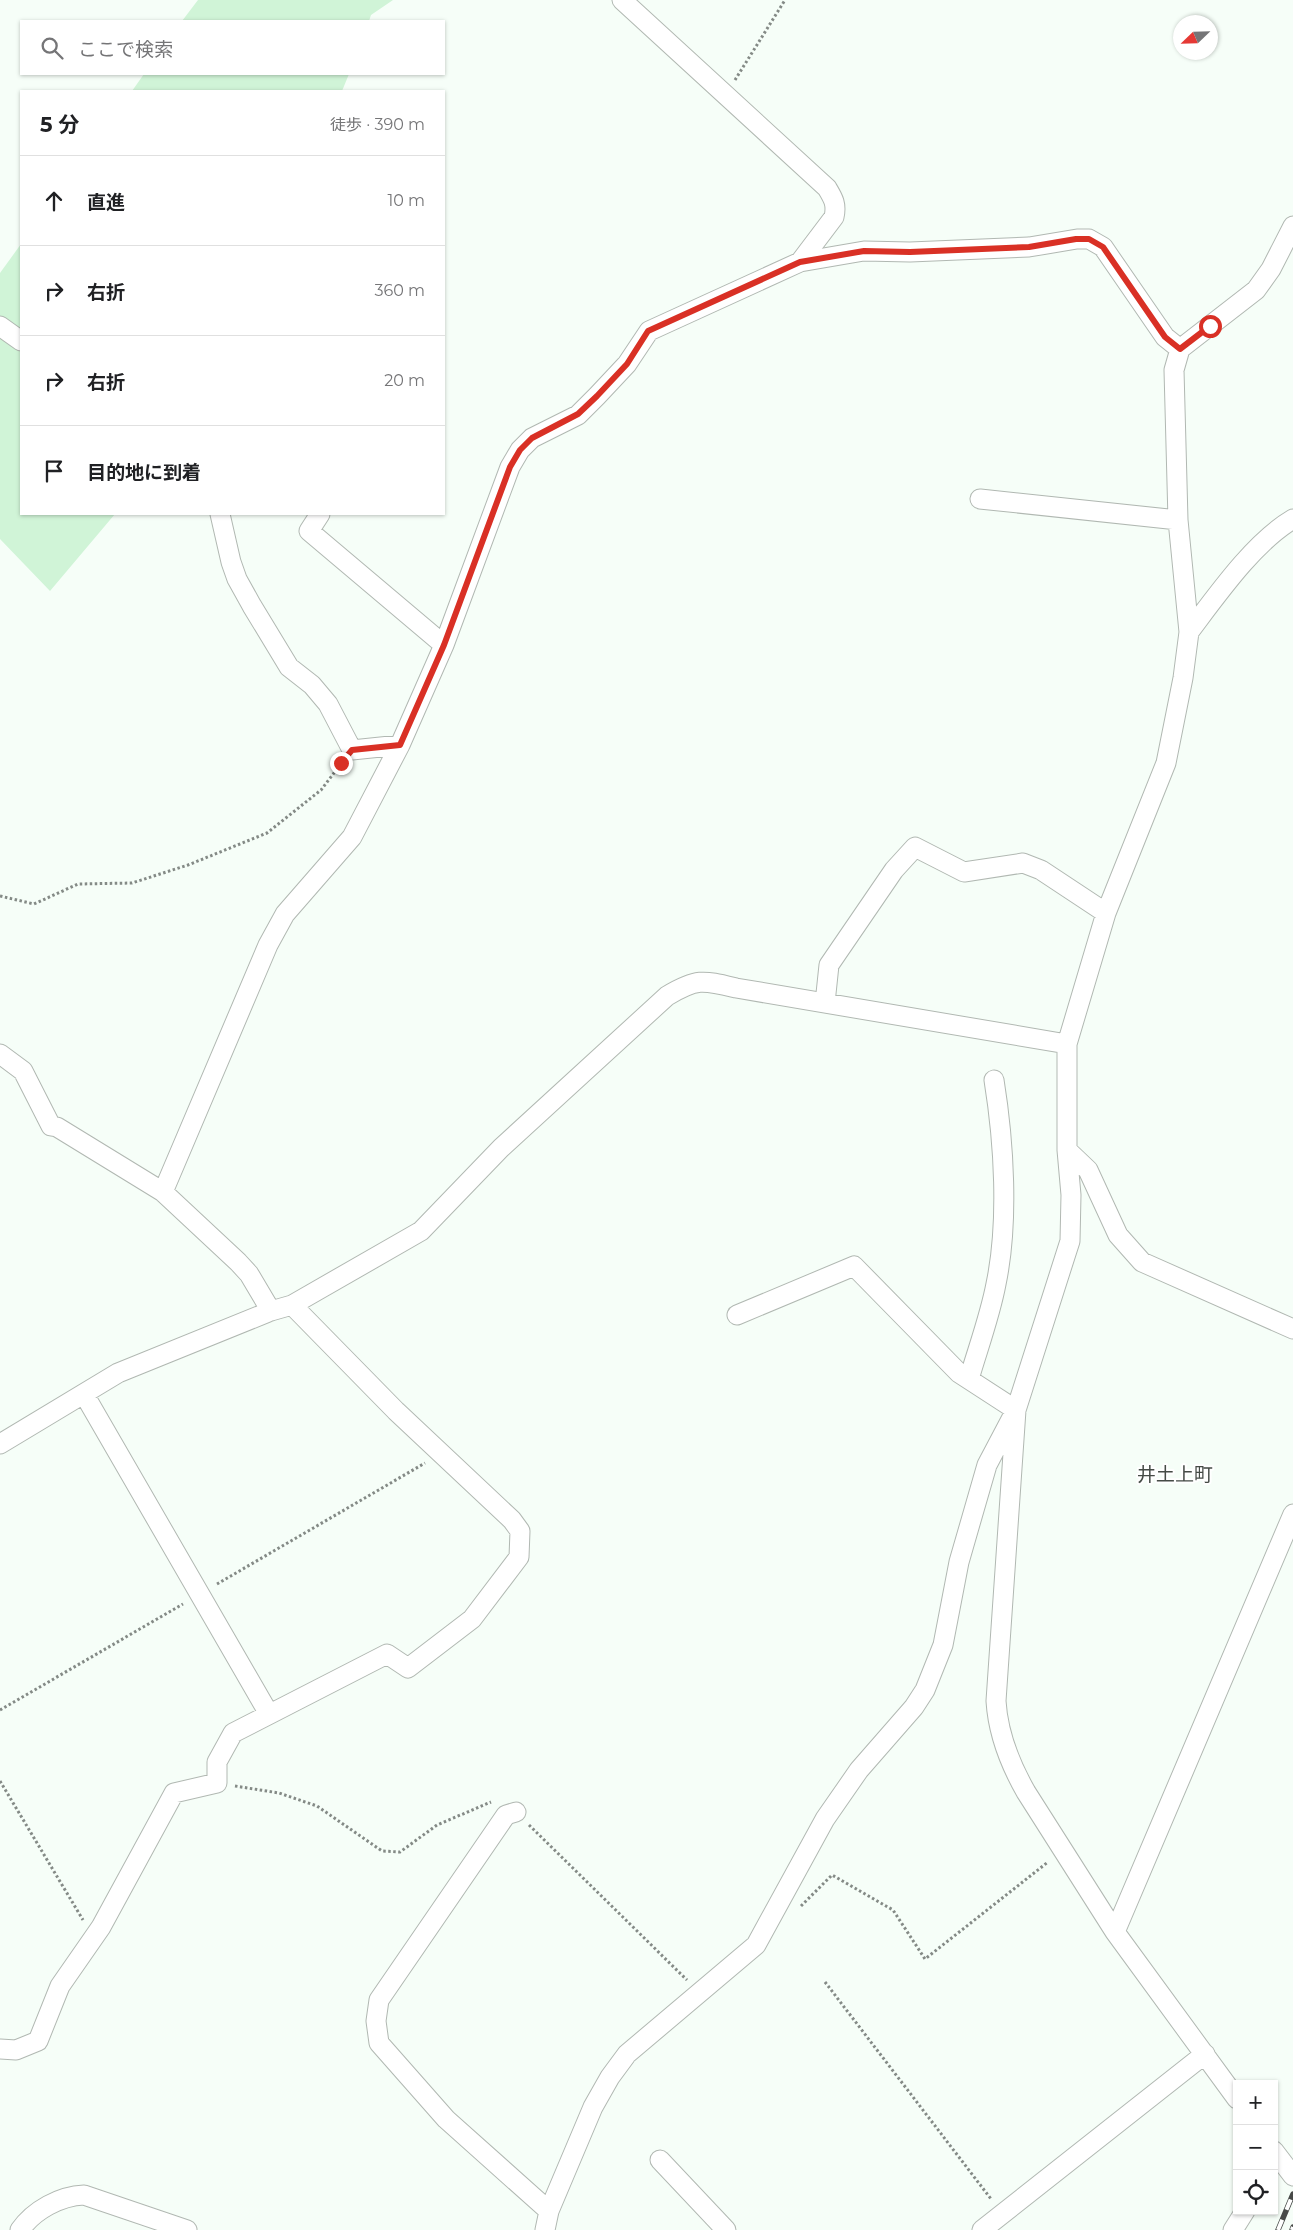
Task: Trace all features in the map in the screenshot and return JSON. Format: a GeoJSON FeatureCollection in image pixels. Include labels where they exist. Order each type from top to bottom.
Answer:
{"type":"FeatureCollection","features":[{"type":"Feature","properties":{"kind":"street"},"geometry":{"type":"LineString","coordinates":[[622,0],[827,188],[834,199],[836,208],[834,216],[800,262]]}},
{"type":"Feature","properties":{"kind":"street"},"geometry":{"type":"LineString","coordinates":[[545,2230],[549,2211],[593,2107],[610,2077],[627,2054],[756,1945],[825,1819],[859,1770],[914,1707],[925,1690],[943,1645],[959,1562],[988,1465],[1016,1410],[1070,1241],[1071,1195],[1067,1150],[1067,1044],[1106,913],[1166,763],[1183,678],[1188,632],[1178,520],[1174,370],[1180,349],[1256,290],[1271,269],[1293,226]]}},
{"type":"Feature","properties":{"kind":"street"},"geometry":{"type":"LineString","coordinates":[[163,1192],[268,945],[285,914],[352,837],[400,745],[444,645],[510,467],[520,450],[532,438],[578,414],[627,364],[648,331],[800,262],[864,251],[910,252],[1029,247],[1076,239],[1089,239],[1103,247],[1165,337],[1180,349]]}},
{"type":"Feature","properties":{"kind":"street"},"geometry":{"type":"LineString","coordinates":[[0,326],[20,340]]}},
{"type":"Feature","properties":{"kind":"street"},"geometry":{"type":"LineString","coordinates":[[980,499],[1178,520]]}},
{"type":"Feature","properties":{"kind":"street"},"geometry":{"type":"LineString","coordinates":[[220,515],[231,562],[237,579],[252,606],[289,667],[312,685],[328,704],[352,750],[400,745]]}},
{"type":"Feature","properties":{"kind":"street"},"geometry":{"type":"LineString","coordinates":[[319,515],[309,531],[444,645]]}},
{"type":"Feature","properties":{"kind":"street"},"geometry":{"type":"LineString","coordinates":[[1188,632],[1253,553],[1272,534],[1293,519]]}},
{"type":"Feature","properties":{"kind":"street"},"geometry":{"type":"LineString","coordinates":[[825,1003],[829,965],[894,870],[915,847],[964,872],[1023,863],[1042,870],[1106,913]]}},
{"type":"Feature","properties":{"kind":"street"},"geometry":{"type":"LineString","coordinates":[[0,1444],[118,1373],[292,1304],[420,1231],[501,1148],[633,1026],[673,992],[687,984],[705,980],[825,1003],[1067,1044]]}},
{"type":"Feature","properties":{"kind":"street"},"geometry":{"type":"LineString","coordinates":[[0,1054],[23,1071],[51,1126],[57,1127],[163,1192],[244,1268],[271,1311]]}},
{"type":"Feature","properties":{"kind":"street"},"geometry":{"type":"LineString","coordinates":[[969,1379],[996,1284],[1005,1222],[999,1109],[994,1080]]}},
{"type":"Feature","properties":{"kind":"street"},"geometry":{"type":"LineString","coordinates":[[1067,1150],[1088,1170],[1118,1235],[1142,1262],[1293,1329]]}},
{"type":"Feature","properties":{"kind":"street"},"geometry":{"type":"LineString","coordinates":[[737,1316],[854,1266],[959,1373],[1016,1410]]}},
{"type":"Feature","properties":{"kind":"street"},"geometry":{"type":"LineString","coordinates":[[0,2049],[16,2050],[38,2042],[60,1986],[94,1938],[174,1793],[217,1783],[217,1762],[233,1733],[387,1654],[408,1668],[472,1619],[519,1557],[520,1531],[512,1520],[396,1411],[292,1304]]}},
{"type":"Feature","properties":{"kind":"street"},"geometry":{"type":"LineString","coordinates":[[84,1394],[268,1714]]}},
{"type":"Feature","properties":{"kind":"street"},"geometry":{"type":"LineString","coordinates":[[1016,1410],[996,1701],[997,1720],[1012,1768],[1062,1851],[1115,1932],[1233,2093]]}},
{"type":"Feature","properties":{"kind":"street"},"geometry":{"type":"LineString","coordinates":[[1115,1932],[1293,1514]]}},
{"type":"Feature","properties":{"kind":"street"},"geometry":{"type":"LineString","coordinates":[[516,1812],[506,1815],[378,2000],[376,2021],[379,2042],[446,2118],[549,2211]]}},
{"type":"Feature","properties":{"kind":"street"},"geometry":{"type":"LineString","coordinates":[[982,2230],[1205,2054]]}},
{"type":"Feature","properties":{"kind":"street"},"geometry":{"type":"LineString","coordinates":[[660,2160],[726,2230]]}},
{"type":"Feature","properties":{"kind":"street"},"geometry":{"type":"LineString","coordinates":[[1278,2160],[1293,2176]]}},
{"type":"Feature","properties":{"kind":"street"},"geometry":{"type":"LineString","coordinates":[[20,2230],[36,2214],[51,2203],[71,2195],[84,2195],[187,2230]]}},
{"type":"Feature","properties":{"kind":"street"},"geometry":{"type":"LineString","coordinates":[[1233,2230],[1242,2215]]}},
{"type":"Feature","properties":{"kind":"path"},"geometry":{"type":"LineString","coordinates":[[726,95],[785,0]]}},
{"type":"Feature","properties":{"kind":"path"},"geometry":{"type":"LineString","coordinates":[[0,896],[34,904],[78,884],[132,883],[188,866],[267,833],[321,790],[352,750]]}},
{"type":"Feature","properties":{"kind":"path"},"geometry":{"type":"LineString","coordinates":[[212,1587],[441,1453]]}},
{"type":"Feature","properties":{"kind":"path"},"geometry":{"type":"LineString","coordinates":[[0,1710],[186,1602]]}},
{"type":"Feature","properties":{"kind":"path"},"geometry":{"type":"LineString","coordinates":[[0,1780],[94,1938]]}},
{"type":"Feature","properties":{"kind":"path"},"geometry":{"type":"LineString","coordinates":[[797,1910],[832,1875],[893,1910],[926,1959],[1062,1851]]}},
{"type":"Feature","properties":{"kind":"path"},"geometry":{"type":"LineString","coordinates":[[825,1982],[1002,2213]]}},
{"type":"Feature","properties":{"kind":"green space"},"geometry":{"type":"Polygon","coordinates":[[[198,0],[393,0],[371,15],[369,20],[183,20],[198,0]]]}},
{"type":"Feature","properties":{"kind":"green space"},"geometry":{"type":"Polygon","coordinates":[[[143,75],[349,75],[342,90],[133,90],[143,75]]]}},
{"type":"Feature","properties":{"kind":"green space"},"geometry":{"type":"Polygon","coordinates":[[[20,245],[20,515],[114,515],[50,591],[0,539],[0,273],[20,245]]]}},
{"type":"Feature","properties":{"kind":"railway"},"geometry":{"type":"LineString","coordinates":[[1278,2230],[1293,2194]]}},
{"type":"Feature","properties":{"kind":"district","name":"井土上町"},"geometry":{"type":"Point","coordinates":[1175,1474]}},
{"type":"Feature","properties":{"kind":"route"},"geometry":{"type":"LineString","coordinates":[[341,763],[352,750],[400,745],[444,645],[510,467],[520,450],[532,438],[559,426],[578,414],[627,364],[648,331],[800,262],[864,251],[910,252],[1029,247],[1076,239],[1089,239],[1103,247],[1134,289],[1165,337],[1180,349],[1210,326]]}}]}
